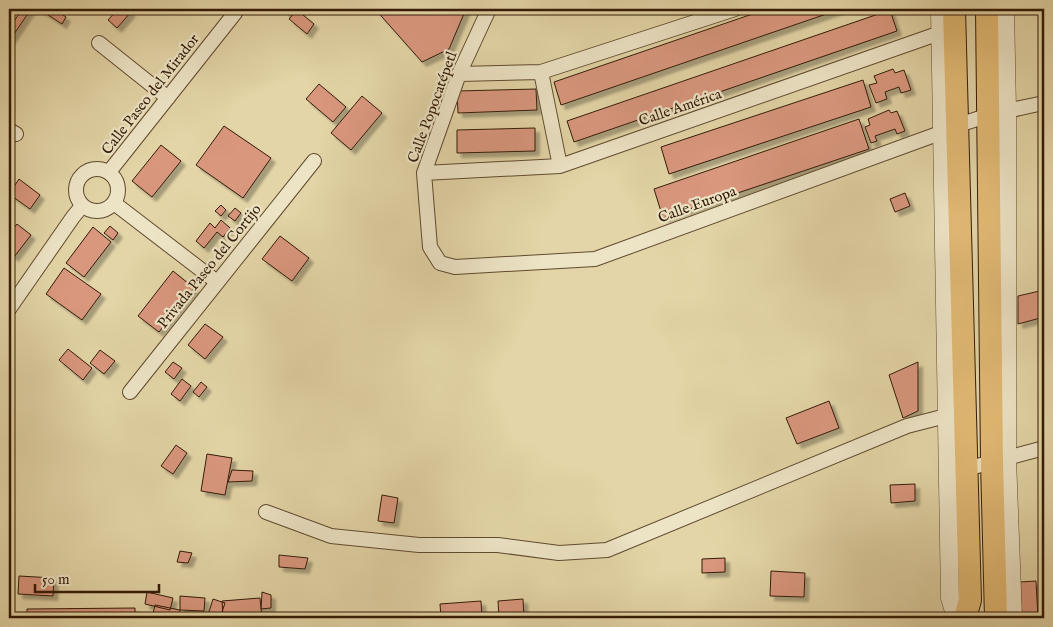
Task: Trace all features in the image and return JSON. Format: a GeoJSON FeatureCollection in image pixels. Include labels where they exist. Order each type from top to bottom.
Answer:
{"type":"FeatureCollection","features":[{"type":"Feature","properties":{"kind":"main road"},"geometry":{"type":"LineString","coordinates":[[954,9],[950,129],[966,469],[970,600],[965,618]]}},
{"type":"Feature","properties":{"kind":"main road"},"geometry":{"type":"LineString","coordinates":[[987,9],[997,113],[1000,461],[996,618]]}},
{"type":"Feature","properties":{"kind":"street","name":"Calle Popocatépetl"},"geometry":{"type":"LineString","coordinates":[[455,267],[440,263],[430,247],[424,173],[459,74],[489,9]]}},
{"type":"Feature","properties":{"kind":"street"},"geometry":{"type":"LineString","coordinates":[[459,74],[541,72],[735,9]]}},
{"type":"Feature","properties":{"kind":"street"},"geometry":{"type":"LineString","coordinates":[[940,9],[940,33],[950,129],[946,416],[950,598],[956,618]]}},
{"type":"Feature","properties":{"kind":"street"},"geometry":{"type":"LineString","coordinates":[[997,113],[1005,9]]}},
{"type":"Feature","properties":{"kind":"street","name":"Calle Paseo del Mirador"},"geometry":{"type":"LineString","coordinates":[[109,172],[235,13]]}},
{"type":"Feature","properties":{"kind":"street","name":"Calle América"},"geometry":{"type":"LineString","coordinates":[[424,173],[560,166],[940,33]]}},
{"type":"Feature","properties":{"kind":"street"},"geometry":{"type":"LineString","coordinates":[[99,43],[168,98]]}},
{"type":"Feature","properties":{"kind":"street"},"geometry":{"type":"LineString","coordinates":[[541,72],[560,166]]}},
{"type":"Feature","properties":{"kind":"street","name":"Calle Europa"},"geometry":{"type":"LineString","coordinates":[[455,267],[595,259],[950,129],[997,113],[1044,103]]}},
{"type":"Feature","properties":{"kind":"street","name":"Privada Paseo del Cortijo"},"geometry":{"type":"LineString","coordinates":[[130,392],[314,161]]}},
{"type":"Feature","properties":{"kind":"street"},"geometry":{"type":"LineString","coordinates":[[100,169],[109,172],[115,178],[118,186],[118,195],[114,203],[108,209],[99,211],[90,210],[82,206],[77,198],[78,181],[84,174],[92,170],[100,169]]}},
{"type":"Feature","properties":{"kind":"street"},"geometry":{"type":"LineString","coordinates":[[114,203],[217,282]]}},
{"type":"Feature","properties":{"kind":"street"},"geometry":{"type":"LineString","coordinates":[[9,309],[82,206]]}},
{"type":"Feature","properties":{"kind":"street"},"geometry":{"type":"LineString","coordinates":[[266,512],[332,536],[419,545],[498,545],[559,553],[607,550],[907,426],[946,416]]}},
{"type":"Feature","properties":{"kind":"street"},"geometry":{"type":"LineString","coordinates":[[966,469],[1044,448]]}},
{"type":"Feature","properties":{"kind":"street"},"geometry":{"type":"LineString","coordinates":[[1000,461],[1013,618]]}},
{"type":"Feature","properties":{"kind":"building"},"geometry":{"type":"Polygon","coordinates":[[[22,9],[31,9],[10,40],[9,29],[22,9]]]}},
{"type":"Feature","properties":{"kind":"building"},"geometry":{"type":"Polygon","coordinates":[[[39,9],[54,9],[66,17],[62,24],[39,9]]]}},
{"type":"Feature","properties":{"kind":"building"},"geometry":{"type":"Polygon","coordinates":[[[118,9],[127,9],[131,12],[117,28],[108,20],[118,9]]]}},
{"type":"Feature","properties":{"kind":"building"},"geometry":{"type":"Polygon","coordinates":[[[282,9],[292,9],[288,14],[282,9]]]}},
{"type":"Feature","properties":{"kind":"building"},"geometry":{"type":"Polygon","coordinates":[[[375,9],[466,9],[449,49],[422,62],[375,9]]]}},
{"type":"Feature","properties":{"kind":"building"},"geometry":{"type":"Polygon","coordinates":[[[767,9],[841,9],[561,105],[554,82],[767,9]]]}},
{"type":"Feature","properties":{"kind":"building"},"geometry":{"type":"Polygon","coordinates":[[[297,10],[314,24],[307,34],[289,19],[297,10]]]}},
{"type":"Feature","properties":{"kind":"building"},"geometry":{"type":"Polygon","coordinates":[[[890,10],[897,31],[574,142],[567,121],[890,10]]]}},
{"type":"Feature","properties":{"kind":"building"},"geometry":{"type":"Polygon","coordinates":[[[893,69],[895,73],[904,70],[911,90],[901,93],[899,87],[885,92],[887,99],[876,103],[869,85],[877,83],[874,76],[893,69]]]}},
{"type":"Feature","properties":{"kind":"building"},"geometry":{"type":"Polygon","coordinates":[[[863,80],[871,107],[669,174],[661,147],[863,80]]]}},
{"type":"Feature","properties":{"kind":"building"},"geometry":{"type":"Polygon","coordinates":[[[319,84],[346,107],[333,122],[306,99],[319,84]]]}},
{"type":"Feature","properties":{"kind":"building"},"geometry":{"type":"Polygon","coordinates":[[[536,89],[537,110],[458,113],[457,91],[536,89]]]}},
{"type":"Feature","properties":{"kind":"building"},"geometry":{"type":"Polygon","coordinates":[[[362,96],[382,113],[351,150],[331,133],[362,96]]]}},
{"type":"Feature","properties":{"kind":"building"},"geometry":{"type":"Polygon","coordinates":[[[889,110],[891,113],[897,111],[905,131],[897,134],[895,129],[875,136],[877,141],[871,143],[865,127],[870,125],[868,119],[889,110]]]}},
{"type":"Feature","properties":{"kind":"building"},"geometry":{"type":"Polygon","coordinates":[[[859,119],[869,149],[663,218],[654,189],[859,119]]]}},
{"type":"Feature","properties":{"kind":"building"},"geometry":{"type":"Polygon","coordinates":[[[224,126],[271,158],[243,198],[196,165],[224,126]]]}},
{"type":"Feature","properties":{"kind":"building"},"geometry":{"type":"Polygon","coordinates":[[[535,128],[535,151],[457,153],[457,130],[535,128]]]}},
{"type":"Feature","properties":{"kind":"building"},"geometry":{"type":"Polygon","coordinates":[[[161,145],[181,161],[152,197],[132,181],[161,145]]]}},
{"type":"Feature","properties":{"kind":"building"},"geometry":{"type":"Polygon","coordinates":[[[19,179],[40,195],[30,209],[9,194],[19,179]]]}},
{"type":"Feature","properties":{"kind":"building"},"geometry":{"type":"Polygon","coordinates":[[[905,193],[910,206],[895,212],[890,199],[905,193]]]}},
{"type":"Feature","properties":{"kind":"building"},"geometry":{"type":"Polygon","coordinates":[[[221,205],[226,210],[221,216],[215,211],[221,205]]]}},
{"type":"Feature","properties":{"kind":"building"},"geometry":{"type":"Polygon","coordinates":[[[235,208],[241,213],[235,221],[228,216],[235,208]]]}},
{"type":"Feature","properties":{"kind":"building"},"geometry":{"type":"Polygon","coordinates":[[[221,220],[230,228],[223,237],[217,232],[204,248],[196,241],[210,223],[215,228],[221,220]]]}},
{"type":"Feature","properties":{"kind":"building"},"geometry":{"type":"Polygon","coordinates":[[[17,224],[31,235],[14,257],[9,253],[9,234],[17,224]]]}},
{"type":"Feature","properties":{"kind":"building"},"geometry":{"type":"Polygon","coordinates":[[[110,226],[118,233],[113,240],[104,233],[110,226]]]}},
{"type":"Feature","properties":{"kind":"building"},"geometry":{"type":"Polygon","coordinates":[[[93,227],[111,242],[84,277],[66,263],[93,227]]]}},
{"type":"Feature","properties":{"kind":"building"},"geometry":{"type":"Polygon","coordinates":[[[280,236],[309,258],[292,281],[262,259],[280,236]]]}},
{"type":"Feature","properties":{"kind":"building"},"geometry":{"type":"Polygon","coordinates":[[[64,268],[101,294],[82,320],[46,294],[64,268]]]}},
{"type":"Feature","properties":{"kind":"building"},"geometry":{"type":"Polygon","coordinates":[[[173,271],[194,288],[159,332],[138,316],[173,271]]]}},
{"type":"Feature","properties":{"kind":"building"},"geometry":{"type":"Polygon","coordinates":[[[1044,290],[1044,317],[1018,324],[1018,296],[1044,290]]]}},
{"type":"Feature","properties":{"kind":"building"},"geometry":{"type":"Polygon","coordinates":[[[205,324],[223,337],[205,359],[188,345],[205,324]]]}},
{"type":"Feature","properties":{"kind":"building"},"geometry":{"type":"Polygon","coordinates":[[[68,349],[92,368],[83,380],[59,360],[68,349]]]}},
{"type":"Feature","properties":{"kind":"building"},"geometry":{"type":"Polygon","coordinates":[[[100,350],[115,361],[104,374],[90,363],[100,350]]]}},
{"type":"Feature","properties":{"kind":"building"},"geometry":{"type":"Polygon","coordinates":[[[173,362],[182,368],[174,379],[165,372],[173,362]]]}},
{"type":"Feature","properties":{"kind":"building"},"geometry":{"type":"Polygon","coordinates":[[[918,362],[918,411],[903,418],[889,375],[918,362]]]}},
{"type":"Feature","properties":{"kind":"building"},"geometry":{"type":"Polygon","coordinates":[[[182,379],[191,386],[180,401],[171,394],[182,379]]]}},
{"type":"Feature","properties":{"kind":"building"},"geometry":{"type":"Polygon","coordinates":[[[201,382],[207,387],[199,397],[193,392],[201,382]]]}},
{"type":"Feature","properties":{"kind":"building"},"geometry":{"type":"Polygon","coordinates":[[[829,401],[839,428],[797,444],[786,418],[829,401]]]}},
{"type":"Feature","properties":{"kind":"building"},"geometry":{"type":"Polygon","coordinates":[[[176,445],[187,453],[173,474],[161,466],[176,445]]]}},
{"type":"Feature","properties":{"kind":"building"},"geometry":{"type":"Polygon","coordinates":[[[207,454],[232,458],[225,495],[201,491],[207,454]]]}},
{"type":"Feature","properties":{"kind":"building"},"geometry":{"type":"Polygon","coordinates":[[[232,470],[253,471],[252,481],[228,482],[232,470]]]}},
{"type":"Feature","properties":{"kind":"building"},"geometry":{"type":"Polygon","coordinates":[[[915,484],[915,501],[891,503],[890,485],[915,484]]]}},
{"type":"Feature","properties":{"kind":"building"},"geometry":{"type":"Polygon","coordinates":[[[382,495],[398,498],[394,523],[378,521],[382,495]]]}},
{"type":"Feature","properties":{"kind":"building"},"geometry":{"type":"Polygon","coordinates":[[[180,551],[192,553],[188,563],[177,562],[180,551]]]}},
{"type":"Feature","properties":{"kind":"building"},"geometry":{"type":"Polygon","coordinates":[[[279,555],[308,558],[305,569],[279,567],[279,555]]]}},
{"type":"Feature","properties":{"kind":"building"},"geometry":{"type":"Polygon","coordinates":[[[725,558],[725,572],[702,573],[702,559],[725,558]]]}},
{"type":"Feature","properties":{"kind":"building"},"geometry":{"type":"Polygon","coordinates":[[[771,571],[805,573],[804,597],[770,596],[771,571]]]}},
{"type":"Feature","properties":{"kind":"building"},"geometry":{"type":"Polygon","coordinates":[[[19,576],[54,578],[53,596],[18,594],[19,576]]]}},
{"type":"Feature","properties":{"kind":"building"},"geometry":{"type":"Polygon","coordinates":[[[1036,581],[1038,618],[1022,618],[1020,582],[1036,581]]]}},
{"type":"Feature","properties":{"kind":"building"},"geometry":{"type":"Polygon","coordinates":[[[147,592],[173,598],[170,610],[145,604],[147,592]]]}},
{"type":"Feature","properties":{"kind":"building"},"geometry":{"type":"Polygon","coordinates":[[[262,592],[271,595],[271,608],[261,609],[262,592]]]}},
{"type":"Feature","properties":{"kind":"building"},"geometry":{"type":"Polygon","coordinates":[[[180,596],[205,598],[204,611],[180,610],[180,596]]]}},
{"type":"Feature","properties":{"kind":"building"},"geometry":{"type":"Polygon","coordinates":[[[260,598],[262,618],[223,618],[222,601],[260,598]]]}},
{"type":"Feature","properties":{"kind":"building"},"geometry":{"type":"Polygon","coordinates":[[[213,599],[225,603],[220,618],[207,618],[213,599]]]}},
{"type":"Feature","properties":{"kind":"building"},"geometry":{"type":"Polygon","coordinates":[[[523,599],[524,618],[499,618],[498,601],[523,599]]]}},
{"type":"Feature","properties":{"kind":"building"},"geometry":{"type":"Polygon","coordinates":[[[481,601],[482,618],[441,618],[440,604],[481,601]]]}},
{"type":"Feature","properties":{"kind":"building"},"geometry":{"type":"Polygon","coordinates":[[[155,605],[180,610],[178,618],[152,618],[155,605]]]}},
{"type":"Feature","properties":{"kind":"building"},"geometry":{"type":"Polygon","coordinates":[[[135,608],[135,618],[27,618],[27,609],[135,608]]]}},
{"type":"Feature","properties":{"kind":"building"},"geometry":{"type":"Polygon","coordinates":[[[307,613],[320,617],[307,618],[307,613]]]}},
{"type":"Feature","properties":{"kind":"building"},"geometry":{"type":"Polygon","coordinates":[[[851,617],[920,618],[851,618],[851,617]]]}}]}
